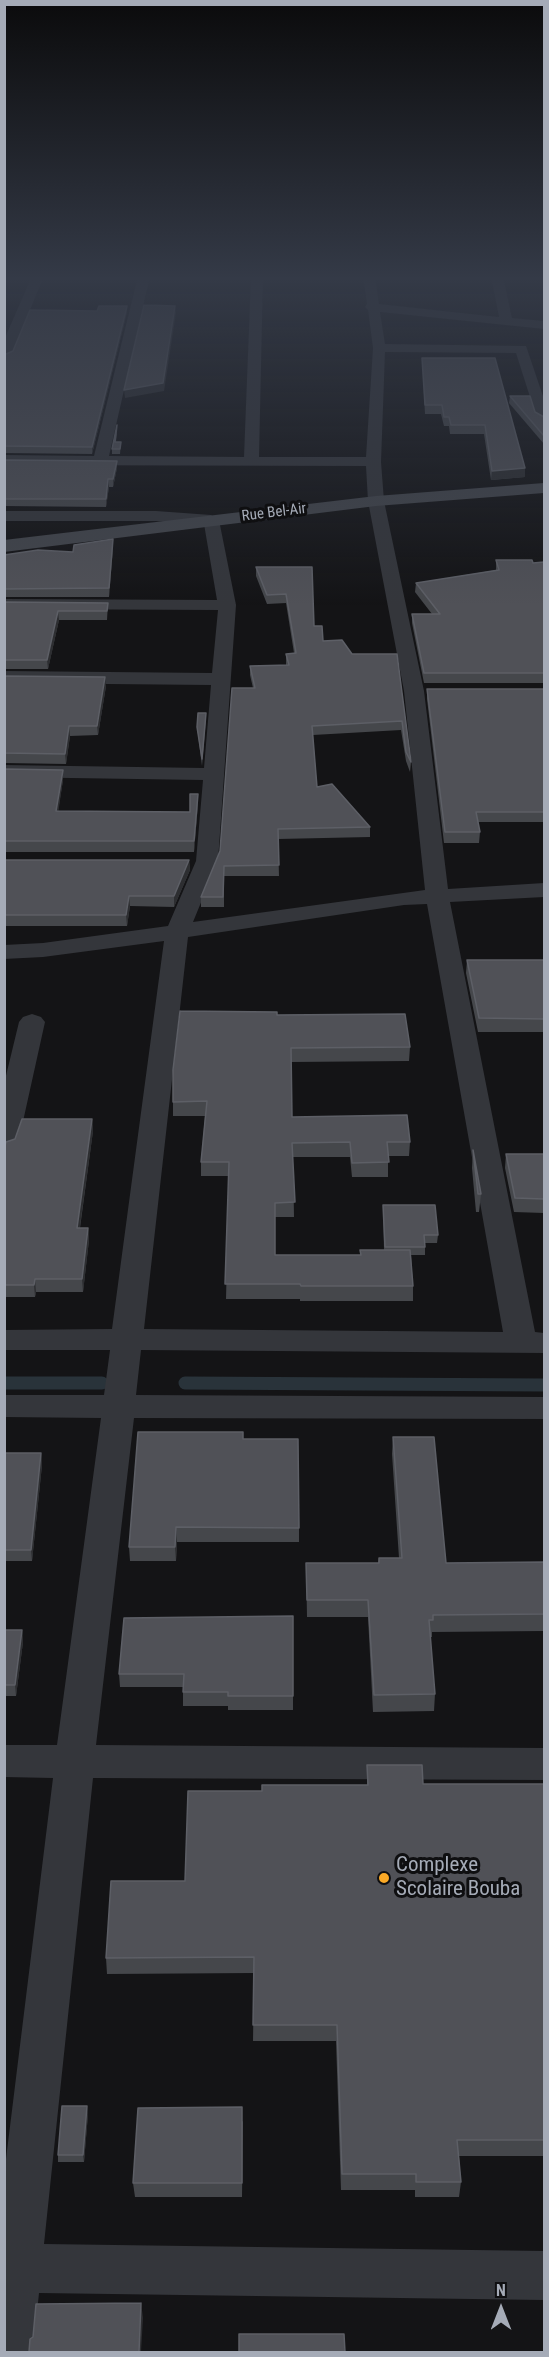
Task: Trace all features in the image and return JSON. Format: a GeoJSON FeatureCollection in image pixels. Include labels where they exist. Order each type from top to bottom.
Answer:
{"type":"FeatureCollection","features":[{"type":"Feature","properties":{"kind":"main road","name":"Rue Bel-Air"},"geometry":{"type":"LineString","coordinates":[[4,546],[376,501],[544,488]]}},
{"type":"Feature","properties":{"kind":"street"},"geometry":{"type":"LineString","coordinates":[[100,460],[118,386]]}},
{"type":"Feature","properties":{"kind":"street"},"geometry":{"type":"LineString","coordinates":[[250,461],[253,386]]}},
{"type":"Feature","properties":{"kind":"street"},"geometry":{"type":"LineString","coordinates":[[4,1341],[127,1339],[533,1343],[437,897],[414,691],[376,501],[372,462],[377,386]]}},
{"type":"Feature","properties":{"kind":"street"},"geometry":{"type":"LineString","coordinates":[[533,386],[544,419]]}},
{"type":"Feature","properties":{"kind":"street"},"geometry":{"type":"LineString","coordinates":[[4,459],[372,462]]}},
{"type":"Feature","properties":{"kind":"street"},"geometry":{"type":"LineString","coordinates":[[4,516],[156,516],[212,520],[227,605],[212,774],[195,861],[177,932],[117,1406],[11,2268],[8,2352]]}},
{"type":"Feature","properties":{"kind":"street"},"geometry":{"type":"LineString","coordinates":[[4,604],[227,605]]}},
{"type":"Feature","properties":{"kind":"street"},"geometry":{"type":"LineString","coordinates":[[4,677],[220,679]]}},
{"type":"Feature","properties":{"kind":"street"},"geometry":{"type":"LineString","coordinates":[[414,691],[438,691]]}},
{"type":"Feature","properties":{"kind":"street"},"geometry":{"type":"LineString","coordinates":[[4,771],[212,774]]}},
{"type":"Feature","properties":{"kind":"street"},"geometry":{"type":"LineString","coordinates":[[4,952],[43,950],[177,932],[404,898],[544,890]]}},
{"type":"Feature","properties":{"kind":"street"},"geometry":{"type":"LineString","coordinates":[[4,1144],[32,1022]]}},
{"type":"Feature","properties":{"kind":"street"},"geometry":{"type":"LineString","coordinates":[[4,1406],[544,1408]]}},
{"type":"Feature","properties":{"kind":"street"},"geometry":{"type":"LineString","coordinates":[[4,1761],[544,1764]]}},
{"type":"Feature","properties":{"kind":"street"},"geometry":{"type":"LineString","coordinates":[[11,2268],[544,2276]]}},
{"type":"Feature","properties":{"kind":"building"},"geometry":{"type":"Polygon","coordinates":[[[4,386],[107,386],[92,447],[4,446],[4,386]]]}},
{"type":"Feature","properties":{"kind":"building"},"geometry":{"type":"Polygon","coordinates":[[[125,386],[146,386],[124,390],[125,386]]]}},
{"type":"Feature","properties":{"kind":"building"},"geometry":{"type":"Polygon","coordinates":[[[424,386],[503,386],[525,468],[492,471],[485,425],[451,425],[449,417],[444,417],[442,405],[425,405],[424,386]]]}},
{"type":"Feature","properties":{"kind":"building"},"geometry":{"type":"Polygon","coordinates":[[[510,396],[530,396],[535,412],[544,417],[544,436],[510,396]]]}},
{"type":"Feature","properties":{"kind":"building"},"geometry":{"type":"Polygon","coordinates":[[[117,425],[115,442],[121,442],[120,449],[112,449],[117,425]]]}},
{"type":"Feature","properties":{"kind":"building"},"geometry":{"type":"Polygon","coordinates":[[[4,460],[117,461],[113,479],[108,479],[106,499],[4,499],[4,460]]]}},
{"type":"Feature","properties":{"kind":"building"},"geometry":{"type":"Polygon","coordinates":[[[113,539],[109,588],[4,589],[4,555],[38,550],[73,552],[74,545],[113,539]]]}},
{"type":"Feature","properties":{"kind":"building"},"geometry":{"type":"Polygon","coordinates":[[[496,560],[544,562],[544,673],[424,673],[412,614],[440,614],[416,583],[499,570],[496,560]]]}},
{"type":"Feature","properties":{"kind":"building"},"geometry":{"type":"Polygon","coordinates":[[[256,567],[312,567],[314,626],[322,626],[323,641],[342,640],[352,654],[397,654],[411,762],[406,752],[402,721],[312,726],[317,787],[332,784],[370,827],[278,829],[279,865],[224,866],[223,897],[201,897],[220,851],[232,688],[255,688],[250,666],[289,665],[286,654],[296,653],[286,594],[267,595],[256,567]]]}},
{"type":"Feature","properties":{"kind":"building"},"geometry":{"type":"Polygon","coordinates":[[[4,602],[108,603],[107,611],[58,611],[47,660],[4,660],[4,602]]]}},
{"type":"Feature","properties":{"kind":"building"},"geometry":{"type":"Polygon","coordinates":[[[4,676],[105,677],[97,726],[69,726],[65,754],[4,753],[4,676]]]}},
{"type":"Feature","properties":{"kind":"building"},"geometry":{"type":"Polygon","coordinates":[[[427,689],[544,689],[544,812],[476,812],[480,832],[445,832],[427,689]]]}},
{"type":"Feature","properties":{"kind":"building"},"geometry":{"type":"Polygon","coordinates":[[[198,713],[206,713],[202,759],[197,727],[198,713]]]}},
{"type":"Feature","properties":{"kind":"building"},"geometry":{"type":"Polygon","coordinates":[[[4,769],[63,770],[56,811],[190,812],[190,794],[198,794],[194,841],[4,841],[4,769]]]}},
{"type":"Feature","properties":{"kind":"building"},"geometry":{"type":"Polygon","coordinates":[[[4,860],[189,860],[174,896],[129,896],[126,915],[4,915],[4,860]]]}},
{"type":"Feature","properties":{"kind":"building"},"geometry":{"type":"Polygon","coordinates":[[[467,960],[544,960],[544,1019],[479,1018],[467,960]]]}},
{"type":"Feature","properties":{"kind":"building"},"geometry":{"type":"Polygon","coordinates":[[[180,1011],[277,1012],[277,1015],[405,1014],[410,1047],[291,1048],[292,1117],[407,1115],[410,1142],[387,1142],[389,1162],[352,1163],[350,1142],[292,1143],[295,1202],[275,1203],[275,1255],[361,1255],[360,1250],[410,1250],[413,1286],[225,1284],[229,1162],[201,1162],[207,1101],[173,1102],[173,1070],[180,1011]]]}},
{"type":"Feature","properties":{"kind":"building"},"geometry":{"type":"Polygon","coordinates":[[[22,1119],[92,1119],[77,1228],[88,1228],[82,1279],[35,1279],[34,1285],[4,1285],[4,1149],[6,1142],[15,1139],[22,1119]]]}},
{"type":"Feature","properties":{"kind":"building"},"geometry":{"type":"Polygon","coordinates":[[[473,1150],[481,1194],[478,1194],[473,1150]]]}},
{"type":"Feature","properties":{"kind":"building"},"geometry":{"type":"Polygon","coordinates":[[[506,1154],[544,1154],[544,1199],[515,1198],[506,1154]]]}},
{"type":"Feature","properties":{"kind":"building"},"geometry":{"type":"Polygon","coordinates":[[[383,1205],[435,1205],[438,1235],[424,1235],[425,1247],[385,1247],[383,1205]]]}},
{"type":"Feature","properties":{"kind":"building"},"geometry":{"type":"Polygon","coordinates":[[[138,1432],[243,1432],[243,1439],[298,1439],[299,1528],[176,1527],[175,1547],[129,1547],[138,1432]]]}},
{"type":"Feature","properties":{"kind":"building"},"geometry":{"type":"Polygon","coordinates":[[[393,1437],[434,1437],[446,1563],[544,1562],[544,1614],[433,1615],[433,1620],[429,1620],[435,1694],[374,1695],[368,1600],[307,1600],[306,1563],[379,1563],[379,1558],[402,1558],[393,1437]]]}},
{"type":"Feature","properties":{"kind":"building"},"geometry":{"type":"Polygon","coordinates":[[[4,1453],[41,1453],[31,1550],[4,1550],[4,1453]]]}},
{"type":"Feature","properties":{"kind":"building"},"geometry":{"type":"Polygon","coordinates":[[[293,1616],[293,1696],[228,1696],[228,1692],[183,1692],[184,1674],[119,1674],[124,1618],[293,1616]]]}},
{"type":"Feature","properties":{"kind":"building"},"geometry":{"type":"Polygon","coordinates":[[[4,1630],[22,1630],[15,1685],[4,1685],[4,1630]]]}},
{"type":"Feature","properties":{"kind":"building"},"geometry":{"type":"Polygon","coordinates":[[[367,1765],[422,1765],[423,1784],[544,1784],[544,2140],[457,2140],[461,2182],[416,2182],[416,2174],[342,2174],[337,2025],[253,2025],[254,1957],[106,1958],[111,1881],[185,1881],[188,1791],[262,1791],[262,1785],[368,1785],[367,1765]]]}},
{"type":"Feature","properties":{"kind":"building"},"geometry":{"type":"Polygon","coordinates":[[[62,2106],[87,2106],[83,2155],[58,2155],[62,2106]]]}},
{"type":"Feature","properties":{"kind":"building"},"geometry":{"type":"Polygon","coordinates":[[[242,2107],[242,2183],[133,2183],[138,2108],[242,2107]]]}},
{"type":"Feature","properties":{"kind":"building"},"geometry":{"type":"Polygon","coordinates":[[[141,2303],[139,2352],[29,2352],[36,2304],[141,2303]]]}},
{"type":"Feature","properties":{"kind":"building"},"geometry":{"type":"Polygon","coordinates":[[[239,2334],[344,2334],[345,2352],[239,2352],[239,2334]]]}},
{"type":"Feature","properties":{"kind":"waterway"},"geometry":{"type":"LineString","coordinates":[[4,1383],[102,1383]]}},
{"type":"Feature","properties":{"kind":"waterway"},"geometry":{"type":"LineString","coordinates":[[185,1383],[544,1385]]}},
{"type":"Feature","properties":{"kind":"place","name":"Complexe Scolaire Bouba"},"geometry":{"type":"Point","coordinates":[384,1878]}}]}
